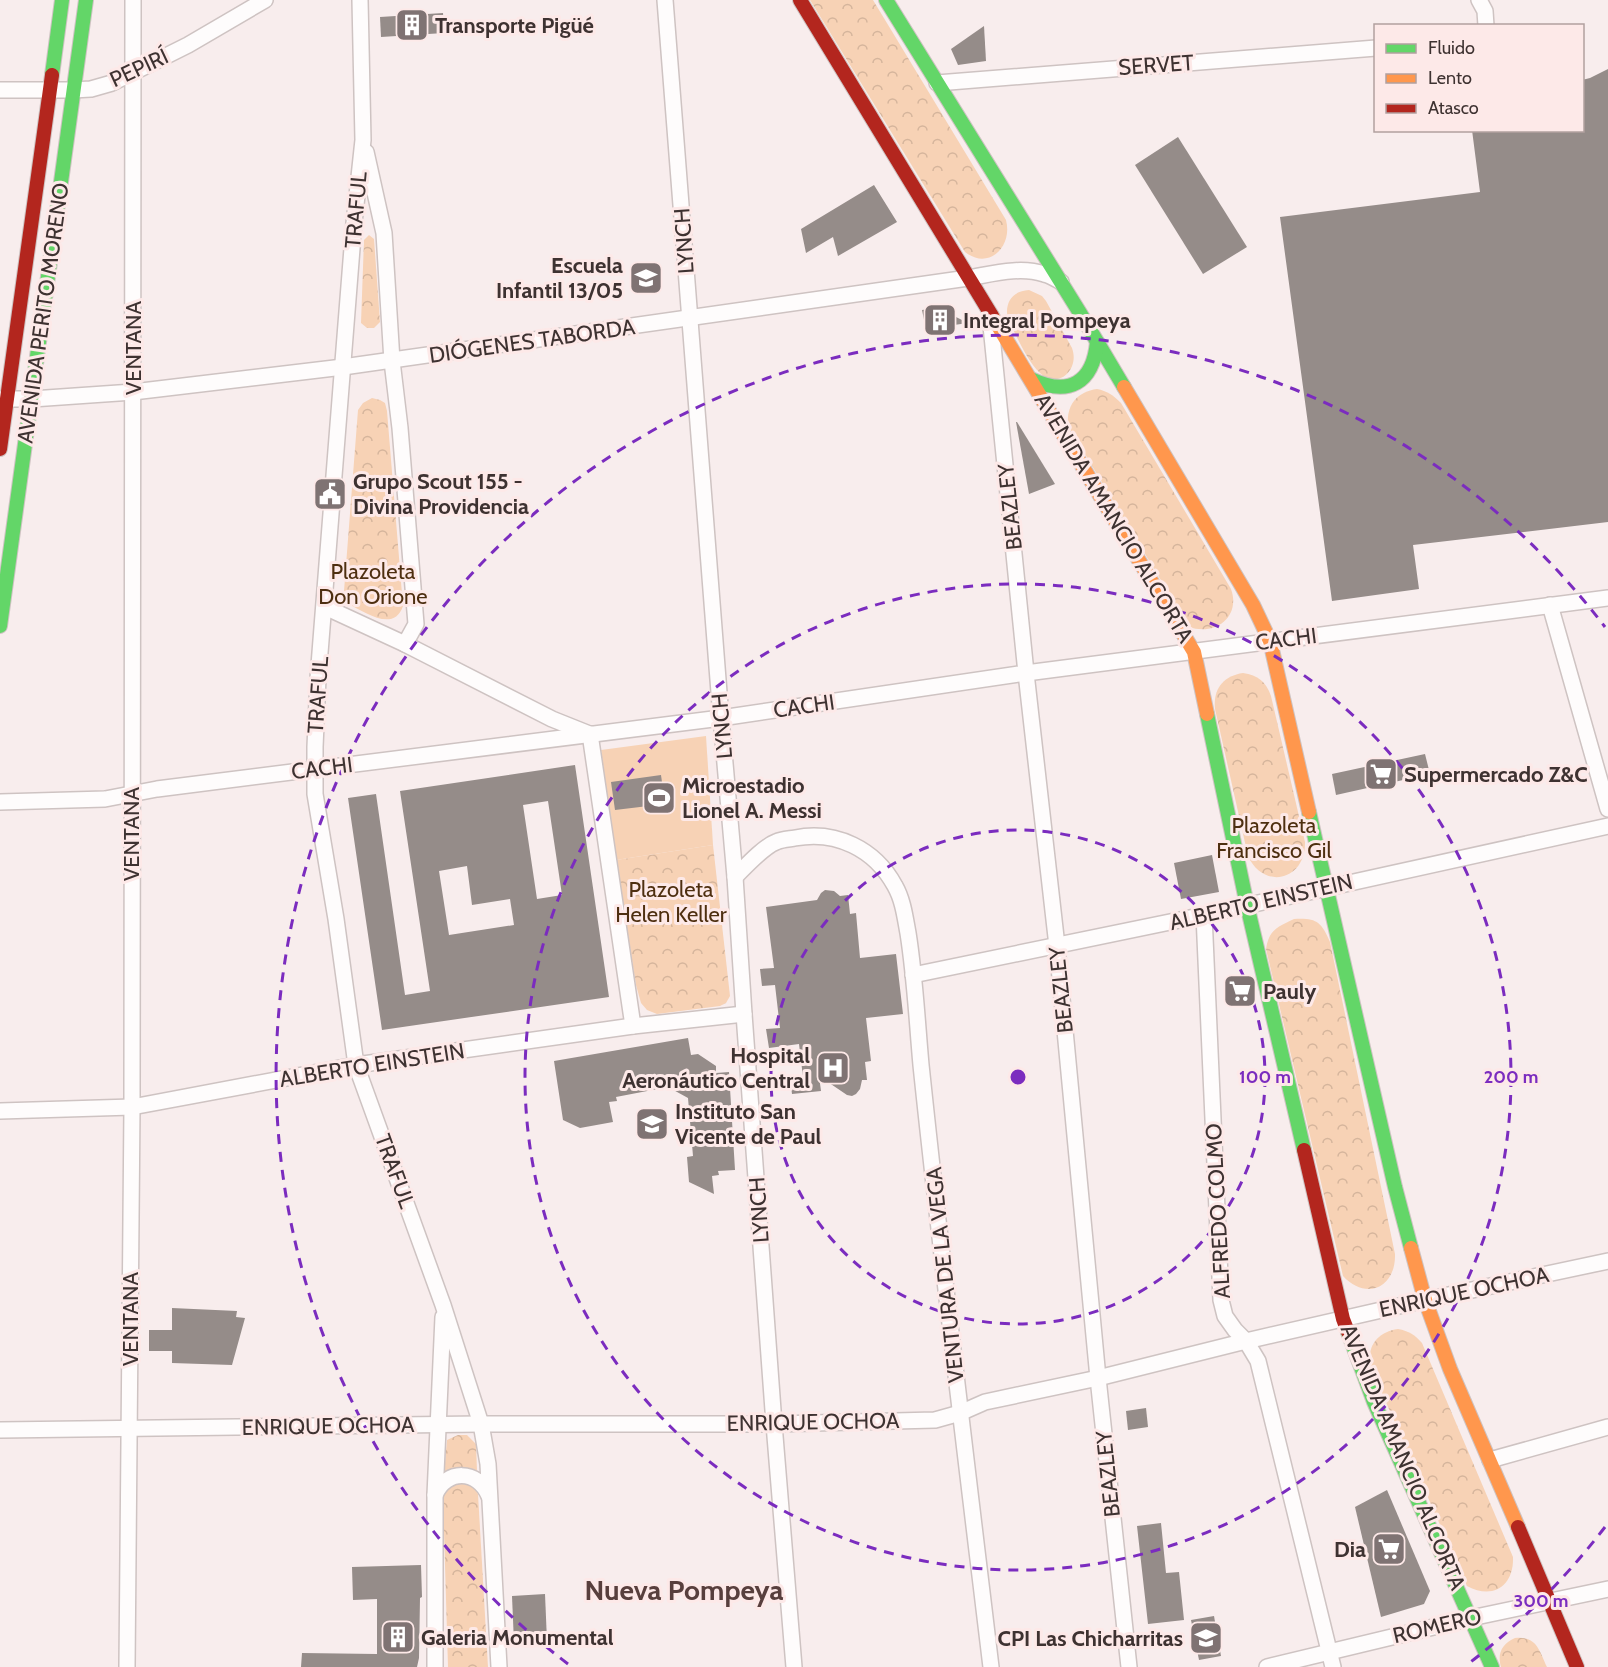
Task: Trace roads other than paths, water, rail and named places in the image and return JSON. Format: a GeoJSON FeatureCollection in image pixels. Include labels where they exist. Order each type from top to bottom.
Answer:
{"type":"FeatureCollection","features":[{"type":"Feature","properties":{"kind":"main road","name":"AVENIDA PERITO MORENO"},"geometry":{"type":"LineString","coordinates":[[0,449],[4,399],[62,0]]}},
{"type":"Feature","properties":{"kind":"main road","name":"AVENIDA PERITO MORENO"},"geometry":{"type":"LineString","coordinates":[[0,626],[86,0]]}},
{"type":"Feature","properties":{"kind":"main road","name":"AVENIDA AMANCIO ALCORTA"},"geometry":{"type":"LineString","coordinates":[[800,0],[1194,652],[1247,905],[1343,1319],[1374,1402],[1492,1667]]}},
{"type":"Feature","properties":{"kind":"main road"},"geometry":{"type":"LineString","coordinates":[[886,0],[1097,342],[1253,605],[1270,641],[1395,1187],[1425,1300],[1450,1369],[1491,1460],[1577,1667]]}},
{"type":"Feature","properties":{"kind":"main road"},"geometry":{"type":"LineString","coordinates":[[1030,379],[1053,388],[1065,388],[1077,383],[1093,366],[1097,355],[1097,342]]}},
{"type":"Feature","properties":{"kind":"street","name":"VENTANA"},"geometry":{"type":"LineString","coordinates":[[127,1667],[132,1107],[133,0]]}},
{"type":"Feature","properties":{"kind":"street","name":"PEPIRÍ"},"geometry":{"type":"LineString","coordinates":[[0,90],[91,89],[111,83],[188,45],[265,0]]}},
{"type":"Feature","properties":{"kind":"street","name":"TRAFUL"},"geometry":{"type":"LineString","coordinates":[[360,0],[363,140],[354,223],[318,678],[315,794],[336,919],[356,1065],[443,1305],[482,1424],[488,1464],[499,1667]]}},
{"type":"Feature","properties":{"kind":"street","name":"LYNCH"},"geometry":{"type":"LineString","coordinates":[[665,0],[735,877],[774,1425],[794,1667]]}},
{"type":"Feature","properties":{"kind":"street"},"geometry":{"type":"LineString","coordinates":[[1479,0],[1485,11],[1486,24]]}},
{"type":"Feature","properties":{"kind":"street","name":"SERVET"},"geometry":{"type":"LineString","coordinates":[[937,83],[1374,48]]}},
{"type":"Feature","properties":{"kind":"street","name":"TRAFUL"},"geometry":{"type":"LineString","coordinates":[[363,140],[384,233],[392,361],[400,428],[416,624],[405,644]]}},
{"type":"Feature","properties":{"kind":"street","name":"DIÓGENES TABORDA"},"geometry":{"type":"LineString","coordinates":[[4,399],[133,392],[392,361],[1020,271],[1043,273],[1061,282]]}},
{"type":"Feature","properties":{"kind":"street","name":"BEAZLEY"},"geometry":{"type":"LineString","coordinates":[[990,313],[1026,673],[1057,946],[1098,1378],[1129,1667]]}},
{"type":"Feature","properties":{"kind":"street","name":"CACHI"},"geometry":{"type":"LineString","coordinates":[[0,802],[105,800],[158,789],[721,718],[1026,673],[1608,598]]}},
{"type":"Feature","properties":{"kind":"street"},"geometry":{"type":"LineString","coordinates":[[1550,605],[1608,809]]}},
{"type":"Feature","properties":{"kind":"street"},"geometry":{"type":"LineString","coordinates":[[325,607],[405,644],[552,718],[590,734],[633,1026]]}},
{"type":"Feature","properties":{"kind":"street","name":"ALBERTO EINSTEIN"},"geometry":{"type":"LineString","coordinates":[[914,975],[1204,915],[1608,825]]}},
{"type":"Feature","properties":{"kind":"street","name":"VENTURA DE LA VEGA"},"geometry":{"type":"LineString","coordinates":[[735,877],[776,842],[803,837],[830,837],[855,845],[875,860],[894,885],[904,911],[914,975],[921,1064],[991,1667]]}},
{"type":"Feature","properties":{"kind":"street","name":"ALFREDO COLMO"},"geometry":{"type":"LineString","coordinates":[[1204,915],[1221,1300],[1225,1316],[1246,1341],[1258,1361],[1331,1659]]}},
{"type":"Feature","properties":{"kind":"street","name":"ALBERTO EINSTEIN"},"geometry":{"type":"LineString","coordinates":[[0,1111],[132,1107],[356,1065],[633,1026],[744,1014]]}},
{"type":"Feature","properties":{"kind":"street","name":"ENRIQUE OCHOA"},"geometry":{"type":"LineString","coordinates":[[0,1430],[438,1424],[774,1425],[935,1420],[960,1413],[985,1402],[1098,1378],[1425,1300],[1608,1261]]}},
{"type":"Feature","properties":{"kind":"street","name":"TRAFUL"},"geometry":{"type":"LineString","coordinates":[[435,1667],[435,1496],[443,1305]]}},
{"type":"Feature","properties":{"kind":"street"},"geometry":{"type":"LineString","coordinates":[[1491,1460],[1608,1427]]}},
{"type":"Feature","properties":{"kind":"street"},"geometry":{"type":"LineString","coordinates":[[435,1496],[446,1480],[455,1476],[465,1476],[474,1478],[482,1484],[489,1496]]}},
{"type":"Feature","properties":{"kind":"street","name":"ROMERO"},"geometry":{"type":"LineString","coordinates":[[1267,1667],[1331,1659],[1471,1618],[1608,1589]]}},
{"type":"Feature","properties":{"kind":"place","name":"Transporte Pigüé"},"geometry":{"type":"Point","coordinates":[412,25]}},
{"type":"Feature","properties":{"kind":"place","name":"Escuela Infantil 13/05"},"geometry":{"type":"Point","coordinates":[646,278]}},
{"type":"Feature","properties":{"kind":"place","name":"Integral Pompeya"},"geometry":{"type":"Point","coordinates":[940,320]}},
{"type":"Feature","properties":{"kind":"place","name":"Grupo Scout 155 - Divina Providencia"},"geometry":{"type":"Point","coordinates":[330,494]}},
{"type":"Feature","properties":{"kind":"place","name":"Supermercado Z&C"},"geometry":{"type":"Point","coordinates":[1381,774]}},
{"type":"Feature","properties":{"kind":"place","name":"Microestadio Lionel A. Messi"},"geometry":{"type":"Point","coordinates":[659,798]}},
{"type":"Feature","properties":{"kind":"place","name":"Pauly"},"geometry":{"type":"Point","coordinates":[1240,991]}},
{"type":"Feature","properties":{"kind":"place","name":"Hospital Aeronáutico Central"},"geometry":{"type":"Point","coordinates":[833,1068]}},
{"type":"Feature","properties":{"kind":"place","name":"Instituto San Vicente de Paul"},"geometry":{"type":"Point","coordinates":[652,1124]}},
{"type":"Feature","properties":{"kind":"place","name":"Dia"},"geometry":{"type":"Point","coordinates":[1389,1549]}},
{"type":"Feature","properties":{"kind":"place","name":"Galeria Monumental"},"geometry":{"type":"Point","coordinates":[398,1637]}},
{"type":"Feature","properties":{"kind":"place","name":"CPI Las Chicharritas"},"geometry":{"type":"Point","coordinates":[1206,1638]}},
{"type":"Feature","properties":{"kind":"district","name":"Nueva Pompeya"},"geometry":{"type":"Point","coordinates":[684,1590]}},
{"type":"Feature","properties":{"kind":"park label","name":"Plazoleta Don Orione"},"geometry":{"type":"Point","coordinates":[373,584]}},
{"type":"Feature","properties":{"kind":"park label","name":"Plazoleta Francisco Gil"},"geometry":{"type":"Point","coordinates":[1274,838]}},
{"type":"Feature","properties":{"kind":"park label","name":"Plazoleta Helen Keller"},"geometry":{"type":"Point","coordinates":[671,902]}}]}
